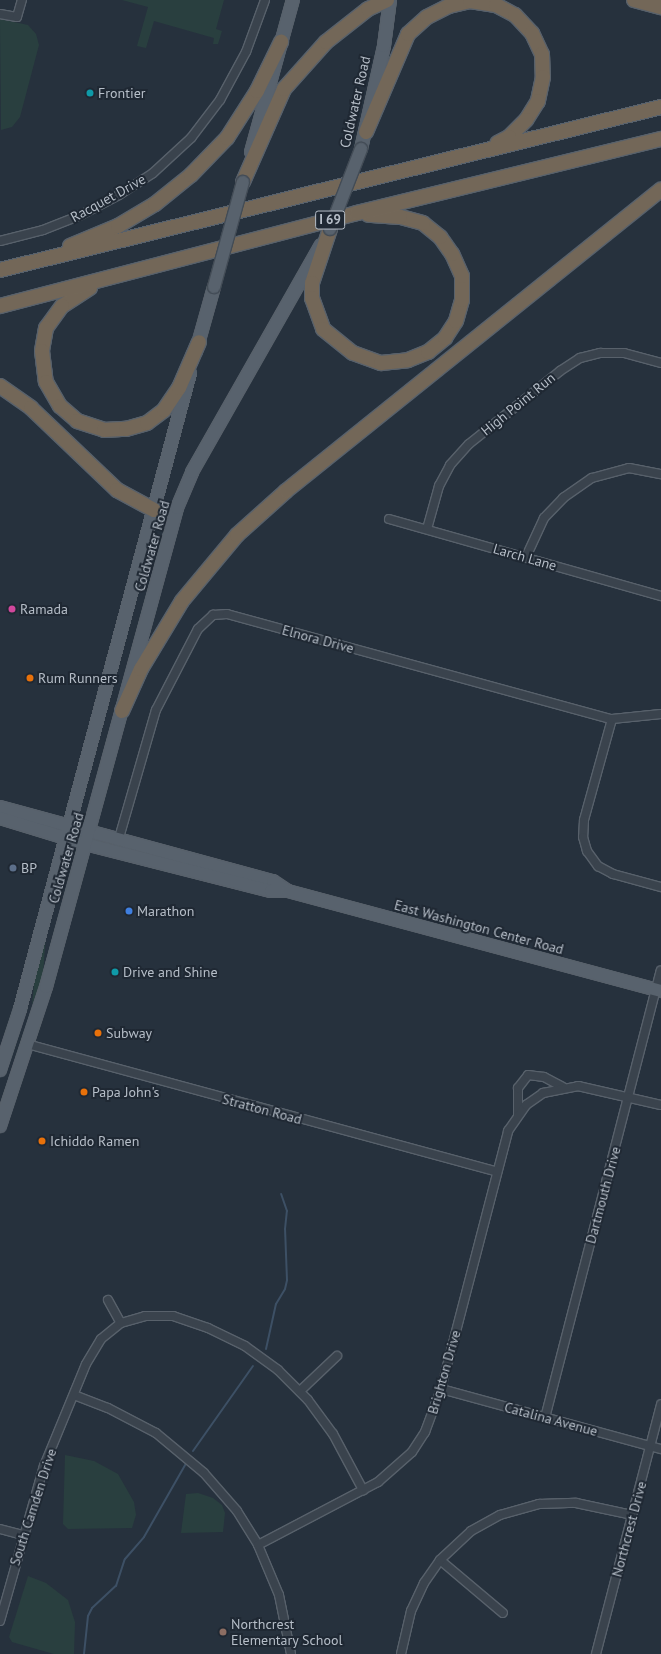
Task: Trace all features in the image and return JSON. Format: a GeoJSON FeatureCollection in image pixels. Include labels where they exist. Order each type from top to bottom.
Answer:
{"type":"FeatureCollection","features":[{"type":"Feature","properties":{"kind":"highway"},"geometry":{"type":"LineString","coordinates":[[243,182],[284,90],[326,42],[368,9],[387,0]]}},
{"type":"Feature","properties":{"kind":"highway"},"geometry":{"type":"LineString","coordinates":[[634,0],[661,6]]}},
{"type":"Feature","properties":{"kind":"highway"},"geometry":{"type":"LineString","coordinates":[[648,0],[661,6]]}},
{"type":"Feature","properties":{"kind":"highway"},"geometry":{"type":"LineString","coordinates":[[366,132],[408,34],[427,17],[449,6],[470,1],[496,5],[515,16],[532,33],[542,54],[543,77],[538,101],[526,120],[509,137],[476,153]]}},
{"type":"Feature","properties":{"kind":"highway"},"geometry":{"type":"LineString","coordinates":[[28,263],[118,226],[155,204],[191,174],[227,138],[257,91],[281,42]]}},
{"type":"Feature","properties":{"kind":"highway","name":"I 69"},"geometry":{"type":"LineString","coordinates":[[0,270],[661,107]]}},
{"type":"Feature","properties":{"kind":"highway","name":"I 69"},"geometry":{"type":"LineString","coordinates":[[0,306],[357,213],[661,139]]}},
{"type":"Feature","properties":{"kind":"highway"},"geometry":{"type":"LineString","coordinates":[[122,711],[141,669],[182,601],[237,535],[286,490],[661,190]]}},
{"type":"Feature","properties":{"kind":"highway"},"geometry":{"type":"LineString","coordinates":[[330,229],[315,263],[312,283],[316,314],[323,329],[353,353],[381,362],[408,360],[428,352],[445,338],[456,321],[462,300],[462,276],[452,254],[440,237],[423,224],[400,217],[357,213]]}},
{"type":"Feature","properties":{"kind":"highway"},"geometry":{"type":"LineString","coordinates":[[119,276],[88,289],[62,306],[46,328],[42,351],[46,382],[60,406],[77,421],[104,430],[126,429],[147,423],[164,410],[179,388],[199,342]]}},
{"type":"Feature","properties":{"kind":"highway"},"geometry":{"type":"LineString","coordinates":[[0,386],[32,408],[117,490],[154,510]]}},
{"type":"Feature","properties":{"kind":"main road","name":"Coldwater Road"},"geometry":{"type":"LineString","coordinates":[[0,1070],[29,974],[68,824],[293,0]]}},
{"type":"Feature","properties":{"kind":"main road","name":"Coldwater Road"},"geometry":{"type":"LineString","coordinates":[[330,229],[361,149],[366,132],[387,31],[390,0]]}},
{"type":"Feature","properties":{"kind":"main road","name":"Coldwater Road"},"geometry":{"type":"LineString","coordinates":[[0,1126],[27,1044],[86,844],[177,508],[192,472],[315,263]]}},
{"type":"Feature","properties":{"kind":"main road","name":"East Washington Center Road"},"geometry":{"type":"LineString","coordinates":[[0,807],[68,824],[273,881],[288,891]]}},
{"type":"Feature","properties":{"kind":"main road","name":"East Washington Center Road"},"geometry":{"type":"LineString","coordinates":[[0,818],[86,844],[271,891],[288,891],[658,991]]}},
{"type":"Feature","properties":{"kind":"main road"},"geometry":{"type":"LineString","coordinates":[[27,1044],[23,1029],[29,1012],[29,974]]}},
{"type":"Feature","properties":{"kind":"main road"},"geometry":{"type":"LineString","coordinates":[[5,1108],[3,1102],[13,1048],[10,1039]]}},
{"type":"Feature","properties":{"kind":"street"},"geometry":{"type":"LineString","coordinates":[[0,14],[18,17],[22,0]]}},
{"type":"Feature","properties":{"kind":"street","name":"Racquet Drive"},"geometry":{"type":"LineString","coordinates":[[0,241],[43,230],[81,215],[153,173],[191,138],[220,100],[246,52],[265,0]]}},
{"type":"Feature","properties":{"kind":"street","name":"High Point Run"},"geometry":{"type":"LineString","coordinates":[[427,529],[439,486],[450,465],[469,444],[560,371],[580,358],[600,353],[624,353],[661,363]]}},
{"type":"Feature","properties":{"kind":"street"},"geometry":{"type":"LineString","coordinates":[[526,557],[544,518],[564,498],[592,478],[629,468],[661,474]]}},
{"type":"Feature","properties":{"kind":"street","name":"Larch Lane"},"geometry":{"type":"LineString","coordinates":[[389,519],[661,596]]}},
{"type":"Feature","properties":{"kind":"street","name":"Elnora Drive"},"geometry":{"type":"LineString","coordinates":[[119,838],[156,710],[198,629],[213,615],[227,614],[612,719],[661,714]]}},
{"type":"Feature","properties":{"kind":"street"},"geometry":{"type":"LineString","coordinates":[[612,719],[584,820],[583,837],[587,852],[598,866],[613,874],[661,887]]}},
{"type":"Feature","properties":{"kind":"street","name":"Dartmouth Drive"},"geometry":{"type":"LineString","coordinates":[[545,1418],[658,991],[661,971]]}},
{"type":"Feature","properties":{"kind":"street","name":"Stratton Road"},"geometry":{"type":"LineString","coordinates":[[27,1044],[497,1172]]}},
{"type":"Feature","properties":{"kind":"street","name":"Brighton Drive"},"geometry":{"type":"LineString","coordinates":[[518,1115],[518,1088],[528,1075],[544,1077],[563,1087]]}},
{"type":"Feature","properties":{"kind":"street","name":"Brighton Drive"},"geometry":{"type":"LineString","coordinates":[[258,1545],[363,1490],[396,1468],[412,1452],[425,1432],[441,1389],[508,1131],[518,1115],[534,1098],[563,1087],[595,1088],[629,1097]]}},
{"type":"Feature","properties":{"kind":"street"},"geometry":{"type":"LineString","coordinates":[[629,1097],[661,1106]]}},
{"type":"Feature","properties":{"kind":"street"},"geometry":{"type":"LineString","coordinates":[[108,1300],[121,1323],[145,1316],[173,1316],[208,1328],[245,1346],[278,1370],[300,1391],[333,1434],[363,1490]]}},
{"type":"Feature","properties":{"kind":"street","name":"South Camden Drive"},"geometry":{"type":"LineString","coordinates":[[0,1621],[22,1535],[44,1466],[86,1364],[101,1339],[121,1323]]}},
{"type":"Feature","properties":{"kind":"street"},"geometry":{"type":"LineString","coordinates":[[300,1391],[338,1356]]}},
{"type":"Feature","properties":{"kind":"street","name":"Catalina Avenue"},"geometry":{"type":"LineString","coordinates":[[441,1389],[661,1449]]}},
{"type":"Feature","properties":{"kind":"street"},"geometry":{"type":"LineString","coordinates":[[74,1395],[108,1408],[156,1433],[204,1473],[237,1511],[258,1545],[279,1595],[291,1654]]}},
{"type":"Feature","properties":{"kind":"street","name":"Northcrest Drive"},"geometry":{"type":"LineString","coordinates":[[596,1654],[661,1404]]}},
{"type":"Feature","properties":{"kind":"street"},"geometry":{"type":"LineString","coordinates":[[401,1654],[410,1611],[424,1583],[440,1560],[471,1531],[500,1514],[539,1504],[576,1503],[632,1514]]}},
{"type":"Feature","properties":{"kind":"street"},"geometry":{"type":"LineString","coordinates":[[0,1529],[22,1535]]}},
{"type":"Feature","properties":{"kind":"street"},"geometry":{"type":"LineString","coordinates":[[440,1560],[503,1613]]}},
{"type":"Feature","properties":{"kind":"green space"},"geometry":{"type":"Polygon","coordinates":[[[122,0],[224,0],[216,29],[222,31],[218,44],[213,44],[214,38],[154,21],[146,48],[137,46],[148,7],[122,0]]]}},
{"type":"Feature","properties":{"kind":"green space"},"geometry":{"type":"Polygon","coordinates":[[[0,19],[28,25],[36,34],[39,45],[20,117],[12,127],[1,130],[0,19]]]}},
{"type":"Feature","properties":{"kind":"green space"},"geometry":{"type":"Polygon","coordinates":[[[68,853],[46,934],[43,975],[32,1005],[35,974],[68,853]]]}},
{"type":"Feature","properties":{"kind":"green space"},"geometry":{"type":"Polygon","coordinates":[[[65,1455],[94,1461],[118,1474],[134,1502],[136,1515],[132,1528],[68,1529],[63,1524],[65,1455]]]}},
{"type":"Feature","properties":{"kind":"green space"},"geometry":{"type":"Polygon","coordinates":[[[198,1493],[213,1498],[222,1505],[225,1513],[223,1532],[181,1533],[186,1494],[198,1493]]]}},
{"type":"Feature","properties":{"kind":"green space"},"geometry":{"type":"Polygon","coordinates":[[[28,1576],[46,1583],[68,1600],[75,1622],[74,1654],[54,1654],[12,1642],[9,1637],[28,1576]]]}},
{"type":"Feature","properties":{"kind":"waterway"},"geometry":{"type":"LineString","coordinates":[[266,1349],[276,1304],[285,1289],[287,1280],[285,1229],[287,1211],[281,1194]]}},
{"type":"Feature","properties":{"kind":"waterway"},"geometry":{"type":"LineString","coordinates":[[193,1451],[253,1366]]}},
{"type":"Feature","properties":{"kind":"waterway"},"geometry":{"type":"LineString","coordinates":[[84,1654],[88,1616],[92,1608],[116,1586],[125,1559],[144,1537],[185,1465]]}},
{"type":"Feature","properties":{"kind":"place","name":"Frontier"},"geometry":{"type":"Point","coordinates":[90,93]}},
{"type":"Feature","properties":{"kind":"place","name":"Ramada"},"geometry":{"type":"Point","coordinates":[12,609]}},
{"type":"Feature","properties":{"kind":"place","name":"Rum Runners"},"geometry":{"type":"Point","coordinates":[30,678]}},
{"type":"Feature","properties":{"kind":"place","name":"BP"},"geometry":{"type":"Point","coordinates":[13,868]}},
{"type":"Feature","properties":{"kind":"place","name":"Marathon"},"geometry":{"type":"Point","coordinates":[129,911]}},
{"type":"Feature","properties":{"kind":"place","name":"Drive and Shine"},"geometry":{"type":"Point","coordinates":[115,972]}},
{"type":"Feature","properties":{"kind":"place","name":"Subway"},"geometry":{"type":"Point","coordinates":[98,1033]}},
{"type":"Feature","properties":{"kind":"place","name":"Papa John's"},"geometry":{"type":"Point","coordinates":[84,1092]}},
{"type":"Feature","properties":{"kind":"place","name":"Ichiddo Ramen"},"geometry":{"type":"Point","coordinates":[42,1141]}},
{"type":"Feature","properties":{"kind":"place","name":"Northcrest Elementary School"},"geometry":{"type":"Point","coordinates":[223,1632]}}]}
